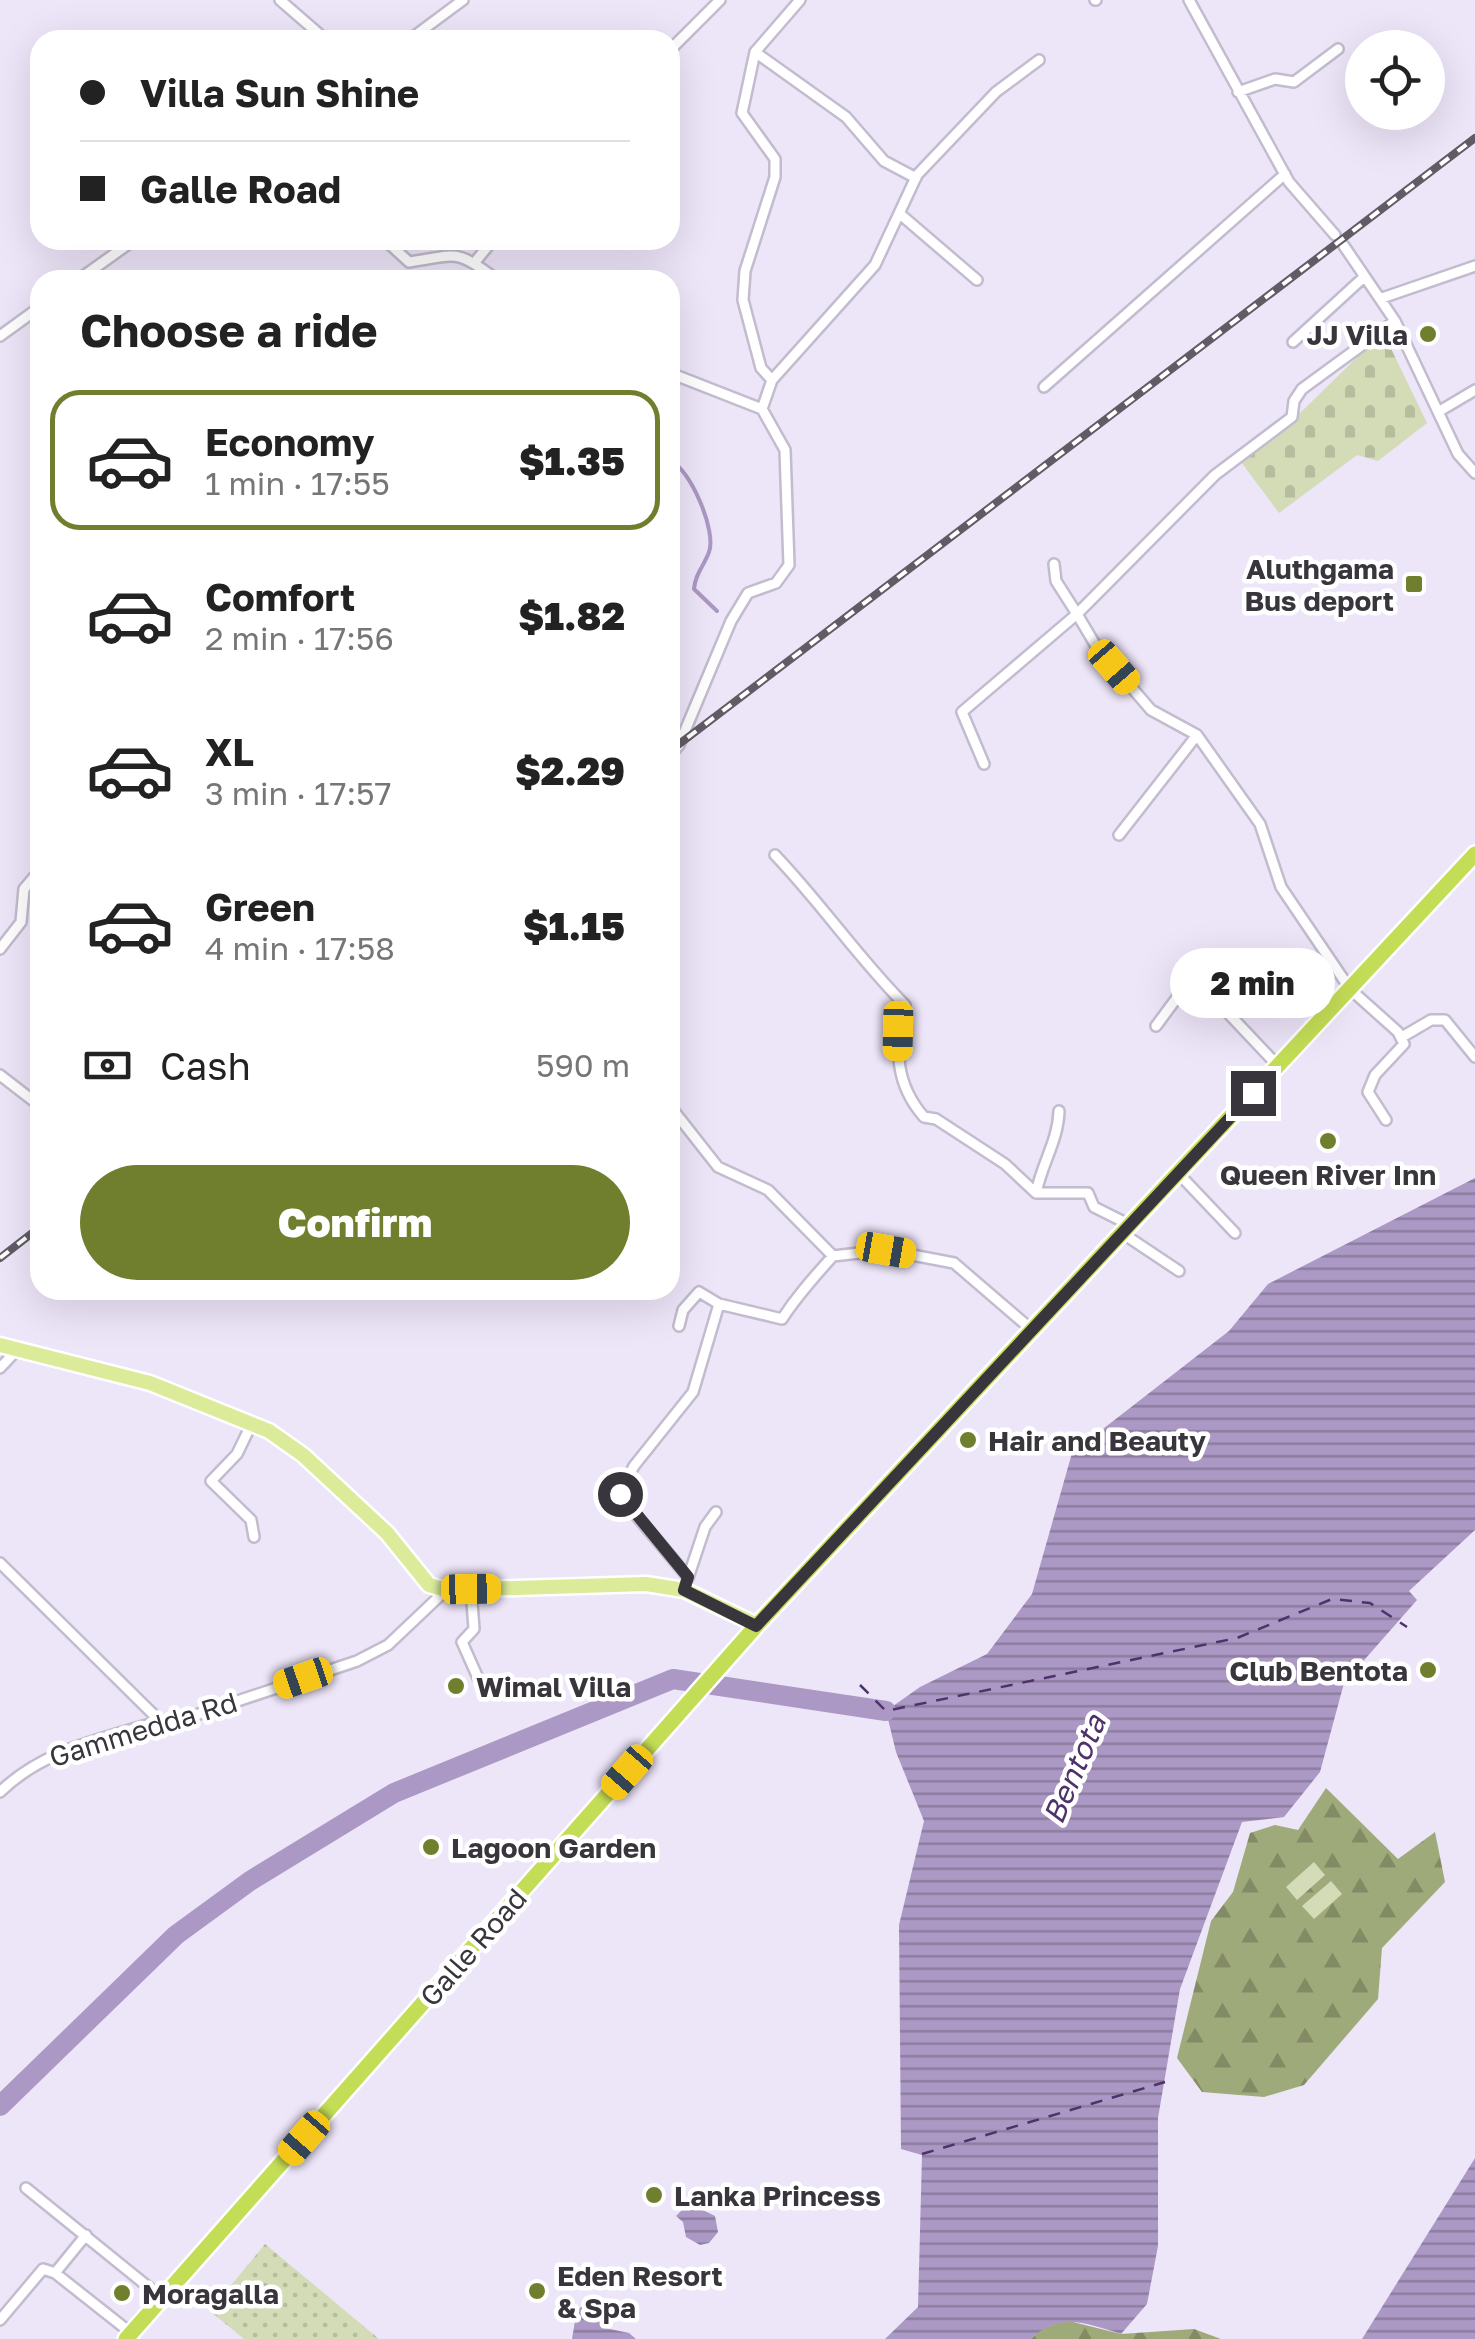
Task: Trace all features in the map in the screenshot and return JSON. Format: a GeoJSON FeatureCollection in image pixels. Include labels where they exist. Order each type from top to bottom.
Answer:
{"type":"FeatureCollection","features":[{"type":"Feature","properties":{"kind":"highway","name":"Galle Road"},"geometry":{"type":"LineString","coordinates":[[129,2336],[751,1631],[1475,854]]}},
{"type":"Feature","properties":{"kind":"main road"},"geometry":{"type":"LineString","coordinates":[[7,1348],[150,1383],[252,1424],[304,1455],[387,1534],[428,1585],[446,1590],[686,1584],[751,1631]]}},
{"type":"Feature","properties":{"kind":"street"},"geometry":{"type":"LineString","coordinates":[[280,0],[314,30]]}},
{"type":"Feature","properties":{"kind":"street"},"geometry":{"type":"LineString","coordinates":[[422,30],[463,0]]}},
{"type":"Feature","properties":{"kind":"street"},"geometry":{"type":"LineString","coordinates":[[680,40],[720,0]]}},
{"type":"Feature","properties":{"kind":"street"},"geometry":{"type":"LineString","coordinates":[[772,380],[761,368],[743,300],[745,270],[775,177],[775,159],[742,113],[755,52],[800,0]]}},
{"type":"Feature","properties":{"kind":"street"},"geometry":{"type":"LineString","coordinates":[[1189,0],[1285,174],[1335,235]]}},
{"type":"Feature","properties":{"kind":"street"},"geometry":{"type":"LineString","coordinates":[[1238,92],[1275,80],[1294,82],[1338,50]]}},
{"type":"Feature","properties":{"kind":"street"},"geometry":{"type":"LineString","coordinates":[[755,52],[846,117],[869,138],[884,161],[916,178]]}},
{"type":"Feature","properties":{"kind":"street"},"geometry":{"type":"LineString","coordinates":[[762,409],[772,380],[876,266],[888,230],[916,178],[984,103],[1039,60]]}},
{"type":"Feature","properties":{"kind":"street"},"geometry":{"type":"LineString","coordinates":[[1044,387],[1285,174]]}},
{"type":"Feature","properties":{"kind":"street"},"geometry":{"type":"LineString","coordinates":[[900,214],[976,280]]}},
{"type":"Feature","properties":{"kind":"street"},"geometry":{"type":"LineString","coordinates":[[1344,246],[1382,298],[1458,454],[1475,473]]}},
{"type":"Feature","properties":{"kind":"street"},"geometry":{"type":"LineString","coordinates":[[92,270],[120,250]]}},
{"type":"Feature","properties":{"kind":"street"},"geometry":{"type":"LineString","coordinates":[[396,250],[408,262],[453,252],[485,270]]}},
{"type":"Feature","properties":{"kind":"street"},"geometry":{"type":"LineString","coordinates":[[475,262],[485,250]]}},
{"type":"Feature","properties":{"kind":"street"},"geometry":{"type":"LineString","coordinates":[[1382,298],[1475,266]]}},
{"type":"Feature","properties":{"kind":"street"},"geometry":{"type":"LineString","coordinates":[[1292,342],[1364,278]]}},
{"type":"Feature","properties":{"kind":"street"},"geometry":{"type":"LineString","coordinates":[[0,336],[30,314]]}},
{"type":"Feature","properties":{"kind":"street"},"geometry":{"type":"LineString","coordinates":[[984,764],[962,712],[1076,614],[1216,476],[1292,417],[1302,389],[1394,321]]}},
{"type":"Feature","properties":{"kind":"street"},"geometry":{"type":"LineString","coordinates":[[680,377],[762,409],[786,450],[789,565],[776,584],[748,593],[731,620],[680,743]]}},
{"type":"Feature","properties":{"kind":"street"},"geometry":{"type":"LineString","coordinates":[[1438,412],[1475,390]]}},
{"type":"Feature","properties":{"kind":"street"},"geometry":{"type":"LineString","coordinates":[[1054,564],[1056,581],[1096,646],[1152,710],[1197,735],[1260,824],[1281,887],[1350,989],[1402,1038],[1404,1044],[1375,1075],[1368,1092],[1370,1102],[1386,1120]]}},
{"type":"Feature","properties":{"kind":"street"},"geometry":{"type":"LineString","coordinates":[[1119,835],[1197,735]]}},
{"type":"Feature","properties":{"kind":"street"},"geometry":{"type":"LineString","coordinates":[[775,855],[820,901],[878,981],[906,1005],[898,1052],[907,1098],[924,1117],[936,1118],[1006,1164],[1036,1193],[1088,1194],[1094,1207],[1179,1271]]}},
{"type":"Feature","properties":{"kind":"street"},"geometry":{"type":"LineString","coordinates":[[0,949],[21,922],[24,889],[30,882]]}},
{"type":"Feature","properties":{"kind":"street"},"geometry":{"type":"LineString","coordinates":[[1156,1026],[1193,976],[1278,1066]]}},
{"type":"Feature","properties":{"kind":"street"},"geometry":{"type":"LineString","coordinates":[[1402,1038],[1431,1020],[1445,1020],[1475,1057]]}},
{"type":"Feature","properties":{"kind":"street"},"geometry":{"type":"LineString","coordinates":[[0,1075],[30,1098]]}},
{"type":"Feature","properties":{"kind":"street"},"geometry":{"type":"LineString","coordinates":[[1036,1193],[1043,1160],[1058,1137],[1059,1111]]}},
{"type":"Feature","properties":{"kind":"street"},"geometry":{"type":"LineString","coordinates":[[680,1118],[718,1166],[768,1190],[833,1256]]}},
{"type":"Feature","properties":{"kind":"street"},"geometry":{"type":"LineString","coordinates":[[1178,1174],[1235,1233]]}},
{"type":"Feature","properties":{"kind":"street"},"geometry":{"type":"LineString","coordinates":[[679,1326],[683,1310],[699,1292],[719,1304],[782,1319],[797,1303],[798,1293],[833,1256],[886,1250],[954,1262],[1032,1330]]}},
{"type":"Feature","properties":{"kind":"street"},"geometry":{"type":"LineString","coordinates":[[686,1584],[620,1494],[634,1466],[693,1392],[719,1304]]}},
{"type":"Feature","properties":{"kind":"street"},"geometry":{"type":"LineString","coordinates":[[0,1368],[7,1348]]}},
{"type":"Feature","properties":{"kind":"street"},"geometry":{"type":"LineString","coordinates":[[252,1424],[237,1454],[211,1481],[251,1520],[254,1536]]}},
{"type":"Feature","properties":{"kind":"street"},"geometry":{"type":"LineString","coordinates":[[686,1584],[705,1528],[716,1512]]}},
{"type":"Feature","properties":{"kind":"street"},"geometry":{"type":"LineString","coordinates":[[0,1563],[160,1721]]}},
{"type":"Feature","properties":{"kind":"street"},"geometry":{"type":"LineString","coordinates":[[471,1589],[474,1628],[462,1642],[478,1678]]}},
{"type":"Feature","properties":{"kind":"street","name":"Gammedda Rd"},"geometry":{"type":"LineString","coordinates":[[0,1792],[36,1762],[160,1721],[172,1723],[358,1661],[388,1645],[446,1590]]}},
{"type":"Feature","properties":{"kind":"street"},"geometry":{"type":"LineString","coordinates":[[26,2188],[162,2298]]}},
{"type":"Feature","properties":{"kind":"street"},"geometry":{"type":"LineString","coordinates":[[55,2273],[86,2234]]}},
{"type":"Feature","properties":{"kind":"street"},"geometry":{"type":"LineString","coordinates":[[0,2320],[44,2269],[55,2273],[129,2336]]}},
{"type":"Feature","properties":{"kind":"green space"},"geometry":{"type":"Polygon","coordinates":[[[1383,332],[1427,423],[1378,461],[1357,455],[1279,513],[1241,462],[1295,418],[1383,332]]]}},
{"type":"Feature","properties":{"kind":"green space"},"geometry":{"type":"Polygon","coordinates":[[[1326,1788],[1398,1859],[1435,1832],[1445,1882],[1382,1948],[1378,1999],[1304,2085],[1264,2097],[1202,2092],[1177,2058],[1211,1921],[1233,1892],[1250,1833],[1275,1825],[1298,1830],[1326,1788]]]}},
{"type":"Feature","properties":{"kind":"green space"},"geometry":{"type":"Polygon","coordinates":[[[1314,1862],[1325,1875],[1297,1900],[1286,1887],[1314,1862]]]}},
{"type":"Feature","properties":{"kind":"green space"},"geometry":{"type":"Polygon","coordinates":[[[1331,1881],[1342,1894],[1314,1919],[1302,1906],[1331,1881]]]}},
{"type":"Feature","properties":{"kind":"green space"},"geometry":{"type":"Polygon","coordinates":[[[265,2244],[379,2339],[244,2339],[210,2311],[265,2244]]]}},
{"type":"Feature","properties":{"kind":"green space"},"geometry":{"type":"Polygon","coordinates":[[[1065,2320],[1121,2334],[1194,2329],[1221,2339],[1031,2339],[1041,2329],[1065,2320]]]}},
{"type":"Feature","properties":{"kind":"water","name":"Bentota"},"geometry":{"type":"Polygon","coordinates":[[[1475,1178],[1475,1530],[1409,1591],[1417,1600],[1344,1683],[1320,1772],[1284,1817],[1242,1822],[1180,1989],[1158,2118],[1158,2246],[1147,2304],[1121,2334],[1063,2322],[1031,2339],[885,2339],[918,2307],[922,2155],[901,2149],[899,1925],[924,1821],[896,1752],[886,1711],[920,1687],[987,1654],[1032,1594],[1072,1453],[1229,1331],[1268,1284],[1475,1178]]]}},
{"type":"Feature","properties":{"kind":"water"},"geometry":{"type":"Polygon","coordinates":[[[1475,2158],[1475,2339],[1362,2339],[1475,2158]]]}},
{"type":"Feature","properties":{"kind":"water"},"geometry":{"type":"Polygon","coordinates":[[[689,2203],[715,2216],[718,2232],[709,2243],[700,2245],[686,2237],[683,2222],[676,2216],[689,2203]]]}},
{"type":"Feature","properties":{"kind":"water"},"geometry":{"type":"Polygon","coordinates":[[[577,2309],[596,2309],[605,2328],[629,2333],[636,2339],[572,2339],[577,2309]]]}},
{"type":"Feature","properties":{"kind":"waterway"},"geometry":{"type":"LineString","coordinates":[[680,468],[693,488],[709,530],[709,552],[694,589],[717,611]]}},
{"type":"Feature","properties":{"kind":"waterway"},"geometry":{"type":"LineString","coordinates":[[0,2106],[176,1935],[250,1881],[394,1793],[673,1679],[886,1711]]}},
{"type":"Feature","properties":{"kind":"ferry route"},"geometry":{"type":"LineString","coordinates":[[860,1685],[886,1711],[1237,1638],[1332,1599],[1370,1603],[1407,1627]]}},
{"type":"Feature","properties":{"kind":"ferry route"},"geometry":{"type":"LineString","coordinates":[[922,2154],[1165,2082]]}},
{"type":"Feature","properties":{"kind":"railway"},"geometry":{"type":"LineString","coordinates":[[680,743],[1475,138]]}},
{"type":"Feature","properties":{"kind":"railway"},"geometry":{"type":"LineString","coordinates":[[0,1258],[30,1235]]}},
{"type":"Feature","properties":{"kind":"place","name":"JJ Villa"},"geometry":{"type":"Point","coordinates":[1428,334]}},
{"type":"Feature","properties":{"kind":"place","name":"Aluthgama Bus deport"},"geometry":{"type":"Point","coordinates":[1414,584]}},
{"type":"Feature","properties":{"kind":"place","name":"Queen River Inn"},"geometry":{"type":"Point","coordinates":[1328,1141]}},
{"type":"Feature","properties":{"kind":"place","name":"Hair and Beauty"},"geometry":{"type":"Point","coordinates":[968,1440]}},
{"type":"Feature","properties":{"kind":"place","name":"Club Bentota"},"geometry":{"type":"Point","coordinates":[1428,1670]}},
{"type":"Feature","properties":{"kind":"place","name":"Wimal Villa"},"geometry":{"type":"Point","coordinates":[456,1686]}},
{"type":"Feature","properties":{"kind":"place","name":"Lagoon Garden"},"geometry":{"type":"Point","coordinates":[431,1847]}},
{"type":"Feature","properties":{"kind":"place","name":"Lanka Princess"},"geometry":{"type":"Point","coordinates":[654,2195]}},
{"type":"Feature","properties":{"kind":"place","name":"Eden Resort & Spa"},"geometry":{"type":"Point","coordinates":[537,2291]}},
{"type":"Feature","properties":{"kind":"place","name":"Moragalla"},"geometry":{"type":"Point","coordinates":[122,2293]}},
{"type":"Feature","properties":{"kind":"route"},"geometry":{"type":"LineString","coordinates":[[620,1494],[688,1577],[684,1590],[720,1604],[756,1626],[1253,1093]]}}]}
